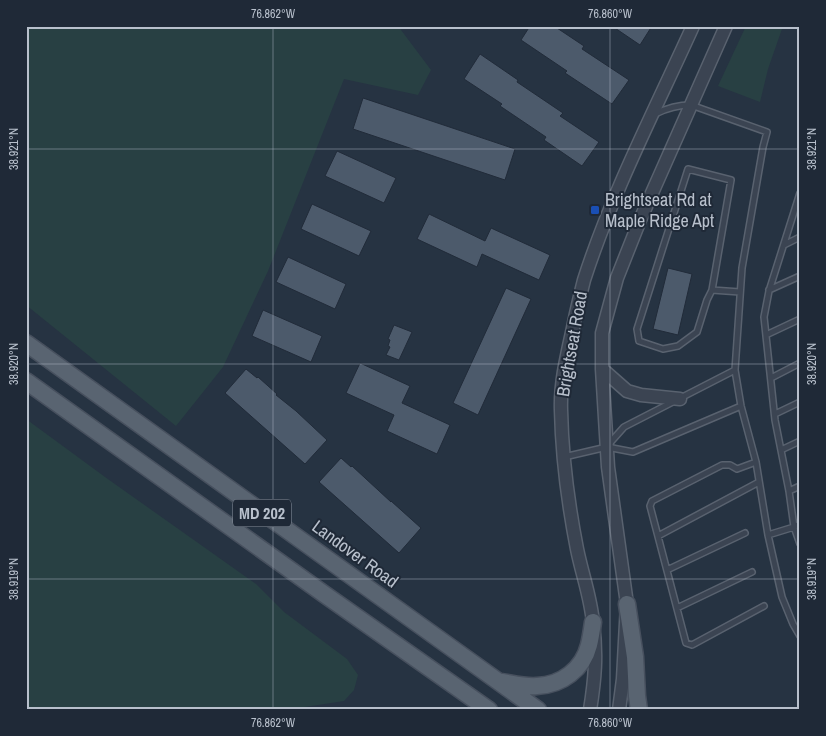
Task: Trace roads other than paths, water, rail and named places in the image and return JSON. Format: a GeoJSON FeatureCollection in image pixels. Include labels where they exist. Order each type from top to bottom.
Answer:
{"type":"FeatureCollection","features":[{"type":"Feature","properties":{"kind":"main road","name":"Landover Road"},"geometry":{"type":"LineString","coordinates":[[26,343],[538,710]]}},
{"type":"Feature","properties":{"kind":"main road","name":"MD 202"},"geometry":{"type":"LineString","coordinates":[[26,381],[489,710]]}},
{"type":"Feature","properties":{"kind":"main road"},"geometry":{"type":"LineString","coordinates":[[627,604],[635,657],[639,710]]}},
{"type":"Feature","properties":{"kind":"main road"},"geometry":{"type":"LineString","coordinates":[[499,682],[536,686],[549,685],[571,674],[583,660],[589,646],[593,622]]}},
{"type":"Feature","properties":{"kind":"street","name":"Brightseat Road"},"geometry":{"type":"LineString","coordinates":[[590,710],[595,683],[596,660],[593,622],[578,550],[564,458],[561,408],[563,377],[584,282],[596,247],[635,150],[693,26]]}},
{"type":"Feature","properties":{"kind":"street","name":"Brightseat Road"},"geometry":{"type":"LineString","coordinates":[[619,710],[623,679],[627,604],[608,467],[602,369],[602,333],[617,278],[640,220],[726,26]]}},
{"type":"Feature","properties":{"kind":"street"},"geometry":{"type":"LineString","coordinates":[[602,369],[627,391],[641,395],[680,399]]}},
{"type":"Feature","properties":{"kind":"lane"},"geometry":{"type":"LineString","coordinates":[[651,116],[665,109],[680,105],[691,105],[767,132],[742,268],[736,370],[741,406],[756,462],[768,535],[782,597],[800,636]]}},
{"type":"Feature","properties":{"kind":"lane"},"geometry":{"type":"LineString","coordinates":[[688,169],[732,180],[712,290],[697,332],[678,346],[663,349],[639,341],[637,328],[688,169]]}},
{"type":"Feature","properties":{"kind":"lane"},"geometry":{"type":"LineString","coordinates":[[799,196],[769,291],[764,317],[774,414],[794,527],[800,544]]}},
{"type":"Feature","properties":{"kind":"lane"},"geometry":{"type":"LineString","coordinates":[[784,245],[800,237]]}},
{"type":"Feature","properties":{"kind":"lane"},"geometry":{"type":"LineString","coordinates":[[769,291],[800,276]]}},
{"type":"Feature","properties":{"kind":"lane"},"geometry":{"type":"LineString","coordinates":[[712,290],[740,292]]}},
{"type":"Feature","properties":{"kind":"lane"},"geometry":{"type":"LineString","coordinates":[[766,335],[800,319]]}},
{"type":"Feature","properties":{"kind":"lane"},"geometry":{"type":"LineString","coordinates":[[771,378],[800,363]]}},
{"type":"Feature","properties":{"kind":"lane"},"geometry":{"type":"LineString","coordinates":[[607,447],[624,427],[736,370]]}},
{"type":"Feature","properties":{"kind":"lane"},"geometry":{"type":"LineString","coordinates":[[774,414],[800,402]]}},
{"type":"Feature","properties":{"kind":"lane"},"geometry":{"type":"LineString","coordinates":[[564,458],[607,447],[633,452],[741,406]]}},
{"type":"Feature","properties":{"kind":"lane"},"geometry":{"type":"LineString","coordinates":[[781,450],[800,441]]}},
{"type":"Feature","properties":{"kind":"lane"},"geometry":{"type":"LineString","coordinates":[[756,462],[737,469],[730,465],[722,465],[652,501],[650,506],[686,643],[692,645],[764,606]]}},
{"type":"Feature","properties":{"kind":"lane"},"geometry":{"type":"LineString","coordinates":[[658,536],[759,482]]}},
{"type":"Feature","properties":{"kind":"lane"},"geometry":{"type":"LineString","coordinates":[[789,491],[800,486]]}},
{"type":"Feature","properties":{"kind":"lane"},"geometry":{"type":"LineString","coordinates":[[768,535],[800,524]]}},
{"type":"Feature","properties":{"kind":"lane"},"geometry":{"type":"LineString","coordinates":[[667,570],[745,533]]}},
{"type":"Feature","properties":{"kind":"lane"},"geometry":{"type":"LineString","coordinates":[[677,608],[752,572]]}},
{"type":"Feature","properties":{"kind":"place","name":"Brightseat Rd at Maple Ridge Apt"},"geometry":{"type":"Point","coordinates":[595,210]}}]}
